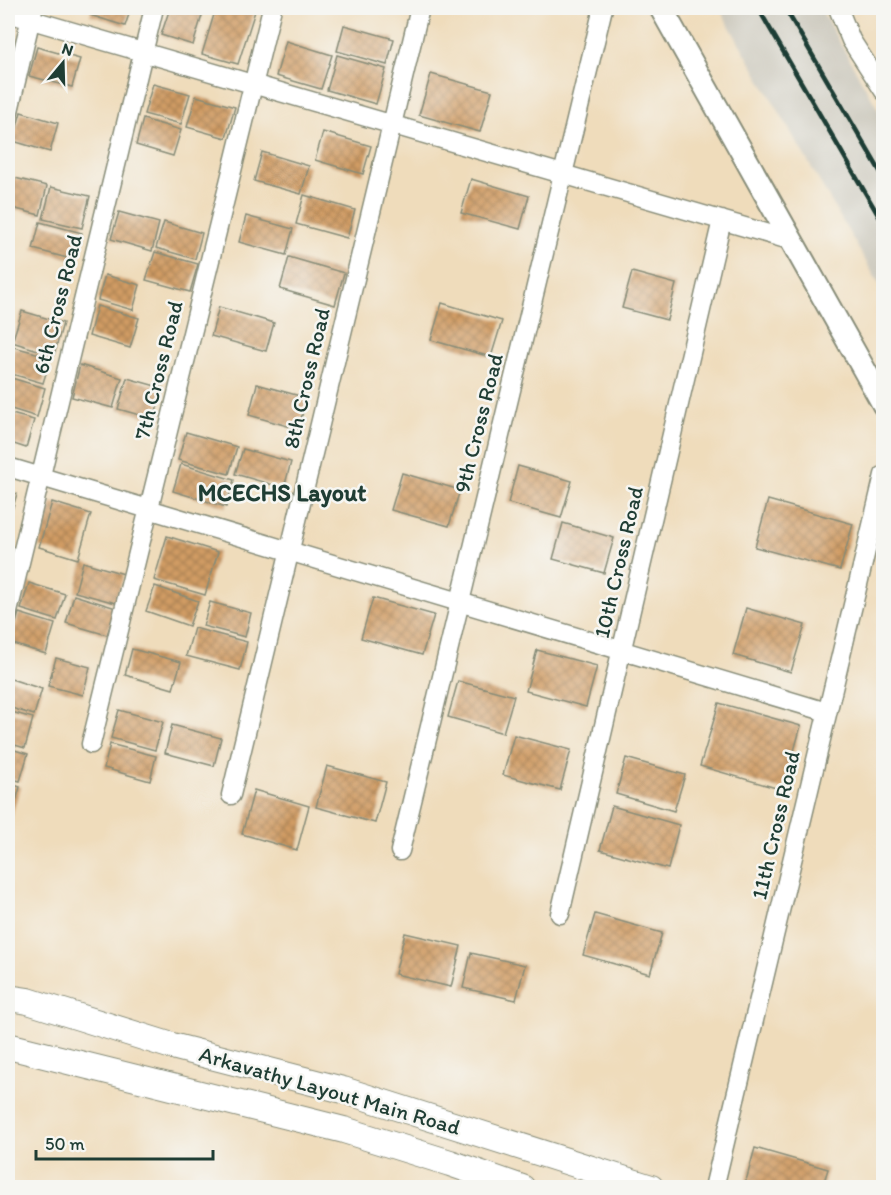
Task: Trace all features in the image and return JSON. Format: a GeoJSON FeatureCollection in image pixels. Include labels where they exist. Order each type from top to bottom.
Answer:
{"type":"FeatureCollection","features":[{"type":"Feature","properties":{"kind":"main road","name":"Arkavathy Layout Main Road"},"geometry":{"type":"LineString","coordinates":[[8,998],[28,1001],[172,1046],[343,1090],[651,1188]]}},
{"type":"Feature","properties":{"kind":"main road","name":"Arkavathy Layout Main Road"},"geometry":{"type":"LineString","coordinates":[[8,1046],[344,1130],[522,1188]]}},
{"type":"Feature","properties":{"kind":"street","name":"6th Cross Road"},"geometry":{"type":"LineString","coordinates":[[8,612],[154,8]]}},
{"type":"Feature","properties":{"kind":"street","name":"7th Cross Road"},"geometry":{"type":"LineString","coordinates":[[91,744],[272,8]]}},
{"type":"Feature","properties":{"kind":"street","name":"8th Cross Road"},"geometry":{"type":"LineString","coordinates":[[231,795],[420,8]]}},
{"type":"Feature","properties":{"kind":"street","name":"9th Cross Road"},"geometry":{"type":"LineString","coordinates":[[400,850],[603,8]]}},
{"type":"Feature","properties":{"kind":"street"},"geometry":{"type":"LineString","coordinates":[[661,8],[884,405]]}},
{"type":"Feature","properties":{"kind":"street"},"geometry":{"type":"LineString","coordinates":[[837,8],[851,40],[884,91]]}},
{"type":"Feature","properties":{"kind":"street"},"geometry":{"type":"LineString","coordinates":[[8,13],[32,14],[143,52],[793,241]]}},
{"type":"Feature","properties":{"kind":"street"},"geometry":{"type":"LineString","coordinates":[[8,115],[32,14]]}},
{"type":"Feature","properties":{"kind":"street","name":"10th Cross Road"},"geometry":{"type":"LineString","coordinates":[[560,914],[722,220]]}},
{"type":"Feature","properties":{"kind":"street"},"geometry":{"type":"LineString","coordinates":[[8,467],[827,712]]}},
{"type":"Feature","properties":{"kind":"street","name":"11th Cross Road"},"geometry":{"type":"LineString","coordinates":[[714,1188],[884,474]]}},
{"type":"Feature","properties":{"kind":"shaded area"},"geometry":{"type":"Polygon","coordinates":[[[719,8],[820,8],[883,118],[883,291],[719,8]]]}},
{"type":"Feature","properties":{"kind":"building"},"geometry":{"type":"Polygon","coordinates":[[[92,8],[131,8],[125,26],[90,15],[92,8]]]}},
{"type":"Feature","properties":{"kind":"building"},"geometry":{"type":"Polygon","coordinates":[[[170,8],[204,9],[193,45],[161,35],[170,8]]]}},
{"type":"Feature","properties":{"kind":"building"},"geometry":{"type":"Polygon","coordinates":[[[216,8],[256,8],[238,64],[202,54],[216,8]]]}},
{"type":"Feature","properties":{"kind":"building"},"geometry":{"type":"Polygon","coordinates":[[[344,25],[394,39],[387,65],[337,51],[344,25]]]}},
{"type":"Feature","properties":{"kind":"building"},"geometry":{"type":"Polygon","coordinates":[[[286,41],[332,55],[321,89],[276,76],[286,41]]]}},
{"type":"Feature","properties":{"kind":"building"},"geometry":{"type":"Polygon","coordinates":[[[37,47],[80,59],[72,87],[29,76],[37,47]]]}},
{"type":"Feature","properties":{"kind":"building"},"geometry":{"type":"Polygon","coordinates":[[[337,55],[386,69],[376,104],[327,90],[337,55]]]}},
{"type":"Feature","properties":{"kind":"building"},"geometry":{"type":"Polygon","coordinates":[[[431,74],[492,91],[480,132],[419,115],[431,74]]]}},
{"type":"Feature","properties":{"kind":"building"},"geometry":{"type":"Polygon","coordinates":[[[153,84],[190,94],[181,124],[144,114],[153,84]]]}},
{"type":"Feature","properties":{"kind":"building"},"geometry":{"type":"Polygon","coordinates":[[[196,96],[235,107],[226,138],[187,127],[196,96]]]}},
{"type":"Feature","properties":{"kind":"building"},"geometry":{"type":"Polygon","coordinates":[[[21,112],[58,123],[50,152],[13,141],[21,112]]]}},
{"type":"Feature","properties":{"kind":"building"},"geometry":{"type":"Polygon","coordinates":[[[143,119],[181,130],[173,156],[136,145],[143,119]]]}},
{"type":"Feature","properties":{"kind":"building"},"geometry":{"type":"Polygon","coordinates":[[[323,132],[371,146],[363,174],[315,160],[323,132]]]}},
{"type":"Feature","properties":{"kind":"building"},"geometry":{"type":"Polygon","coordinates":[[[262,152],[309,166],[301,194],[254,181],[262,152]]]}},
{"type":"Feature","properties":{"kind":"building"},"geometry":{"type":"Polygon","coordinates":[[[11,177],[47,186],[40,215],[8,207],[11,177]]]}},
{"type":"Feature","properties":{"kind":"building"},"geometry":{"type":"Polygon","coordinates":[[[471,179],[529,196],[520,229],[461,213],[471,179]]]}},
{"type":"Feature","properties":{"kind":"building"},"geometry":{"type":"Polygon","coordinates":[[[51,187],[90,196],[82,228],[43,219],[51,187]]]}},
{"type":"Feature","properties":{"kind":"building"},"geometry":{"type":"Polygon","coordinates":[[[304,195],[355,210],[347,238],[296,224],[304,195]]]}},
{"type":"Feature","properties":{"kind":"building"},"geometry":{"type":"Polygon","coordinates":[[[119,212],[159,223],[152,251],[111,239],[119,212]]]}},
{"type":"Feature","properties":{"kind":"building"},"geometry":{"type":"Polygon","coordinates":[[[246,216],[293,229],[286,255],[239,242],[246,216]]]}},
{"type":"Feature","properties":{"kind":"building"},"geometry":{"type":"Polygon","coordinates":[[[40,222],[82,233],[75,260],[33,249],[40,222]]]}},
{"type":"Feature","properties":{"kind":"building"},"geometry":{"type":"Polygon","coordinates":[[[164,222],[202,233],[195,259],[156,248],[164,222]]]}},
{"type":"Feature","properties":{"kind":"building"},"geometry":{"type":"Polygon","coordinates":[[[155,252],[198,264],[190,292],[146,280],[155,252]]]}},
{"type":"Feature","properties":{"kind":"building"},"geometry":{"type":"Polygon","coordinates":[[[289,257],[344,273],[335,305],[280,289],[289,257]]]}},
{"type":"Feature","properties":{"kind":"building"},"geometry":{"type":"Polygon","coordinates":[[[632,272],[676,284],[667,320],[622,308],[632,272]]]}},
{"type":"Feature","properties":{"kind":"building"},"geometry":{"type":"Polygon","coordinates":[[[105,275],[140,285],[133,310],[98,300],[105,275]]]}},
{"type":"Feature","properties":{"kind":"building"},"geometry":{"type":"Polygon","coordinates":[[[442,303],[502,321],[491,357],[431,340],[442,303]]]}},
{"type":"Feature","properties":{"kind":"building"},"geometry":{"type":"Polygon","coordinates":[[[97,306],[139,318],[130,348],[89,336],[97,306]]]}},
{"type":"Feature","properties":{"kind":"building"},"geometry":{"type":"Polygon","coordinates":[[[219,307],[274,323],[266,351],[211,336],[219,307]]]}},
{"type":"Feature","properties":{"kind":"building"},"geometry":{"type":"Polygon","coordinates":[[[22,311],[63,323],[54,355],[12,342],[22,311]]]}},
{"type":"Feature","properties":{"kind":"building"},"geometry":{"type":"Polygon","coordinates":[[[14,347],[51,357],[43,383],[8,373],[14,347]]]}},
{"type":"Feature","properties":{"kind":"building"},"geometry":{"type":"Polygon","coordinates":[[[80,365],[122,378],[113,408],[72,397],[80,365]]]}},
{"type":"Feature","properties":{"kind":"building"},"geometry":{"type":"Polygon","coordinates":[[[8,377],[45,388],[37,417],[8,408],[8,377]]]}},
{"type":"Feature","properties":{"kind":"building"},"geometry":{"type":"Polygon","coordinates":[[[127,378],[163,388],[154,419],[118,409],[127,378]]]}},
{"type":"Feature","properties":{"kind":"building"},"geometry":{"type":"Polygon","coordinates":[[[257,384],[307,398],[298,429],[249,415],[257,384]]]}},
{"type":"Feature","properties":{"kind":"building"},"geometry":{"type":"Polygon","coordinates":[[[8,413],[34,420],[26,448],[8,442],[8,413]]]}},
{"type":"Feature","properties":{"kind":"building"},"geometry":{"type":"Polygon","coordinates":[[[186,432],[237,447],[229,474],[178,460],[186,432]]]}},
{"type":"Feature","properties":{"kind":"building"},"geometry":{"type":"Polygon","coordinates":[[[243,449],[291,462],[284,488],[235,474],[243,449]]]}},
{"type":"Feature","properties":{"kind":"building"},"geometry":{"type":"Polygon","coordinates":[[[181,464],[234,480],[226,507],[173,491],[181,464]]]}},
{"type":"Feature","properties":{"kind":"building"},"geometry":{"type":"Polygon","coordinates":[[[518,466],[572,481],[561,518],[508,503],[518,466]]]}},
{"type":"Feature","properties":{"kind":"building"},"geometry":{"type":"Polygon","coordinates":[[[402,473],[460,490],[449,526],[391,510],[402,473]]]}},
{"type":"Feature","properties":{"kind":"building"},"geometry":{"type":"Polygon","coordinates":[[[8,490],[17,494],[8,523],[8,490]]]}},
{"type":"Feature","properties":{"kind":"building"},"geometry":{"type":"Polygon","coordinates":[[[768,500],[853,524],[840,570],[755,547],[768,500]]]}},
{"type":"Feature","properties":{"kind":"building"},"geometry":{"type":"Polygon","coordinates":[[[52,502],[91,514],[78,559],[39,547],[52,502]]]}},
{"type":"Feature","properties":{"kind":"building"},"geometry":{"type":"Polygon","coordinates":[[[563,523],[614,538],[604,573],[553,559],[563,523]]]}},
{"type":"Feature","properties":{"kind":"building"},"geometry":{"type":"Polygon","coordinates":[[[167,536],[218,552],[205,595],[154,580],[167,536]]]}},
{"type":"Feature","properties":{"kind":"building"},"geometry":{"type":"Polygon","coordinates":[[[83,562],[124,574],[116,603],[75,592],[83,562]]]}},
{"type":"Feature","properties":{"kind":"building"},"geometry":{"type":"Polygon","coordinates":[[[29,583],[65,594],[57,620],[21,609],[29,583]]]}},
{"type":"Feature","properties":{"kind":"building"},"geometry":{"type":"Polygon","coordinates":[[[155,586],[198,601],[189,626],[146,611],[155,586]]]}},
{"type":"Feature","properties":{"kind":"building"},"geometry":{"type":"Polygon","coordinates":[[[74,595],[116,608],[107,635],[66,623],[74,595]]]}},
{"type":"Feature","properties":{"kind":"building"},"geometry":{"type":"Polygon","coordinates":[[[373,598],[434,615],[422,655],[361,638],[373,598]]]}},
{"type":"Feature","properties":{"kind":"building"},"geometry":{"type":"Polygon","coordinates":[[[210,602],[251,613],[245,637],[203,626],[210,602]]]}},
{"type":"Feature","properties":{"kind":"building"},"geometry":{"type":"Polygon","coordinates":[[[746,608],[805,625],[791,672],[733,655],[746,608]]]}},
{"type":"Feature","properties":{"kind":"building"},"geometry":{"type":"Polygon","coordinates":[[[19,613],[55,624],[46,654],[10,643],[19,613]]]}},
{"type":"Feature","properties":{"kind":"building"},"geometry":{"type":"Polygon","coordinates":[[[194,628],[247,642],[240,670],[186,656],[194,628]]]}},
{"type":"Feature","properties":{"kind":"building"},"geometry":{"type":"Polygon","coordinates":[[[132,649],[181,662],[173,689],[125,675],[132,649]]]}},
{"type":"Feature","properties":{"kind":"building"},"geometry":{"type":"Polygon","coordinates":[[[537,650],[597,666],[586,707],[526,691],[537,650]]]}},
{"type":"Feature","properties":{"kind":"building"},"geometry":{"type":"Polygon","coordinates":[[[56,658],[90,667],[83,695],[48,686],[56,658]]]}},
{"type":"Feature","properties":{"kind":"building"},"geometry":{"type":"Polygon","coordinates":[[[8,678],[42,689],[34,715],[8,707],[8,678]]]}},
{"type":"Feature","properties":{"kind":"building"},"geometry":{"type":"Polygon","coordinates":[[[458,681],[514,696],[503,733],[448,717],[458,681]]]}},
{"type":"Feature","properties":{"kind":"building"},"geometry":{"type":"Polygon","coordinates":[[[719,703],[801,726],[783,790],[700,766],[719,703]]]}},
{"type":"Feature","properties":{"kind":"building"},"geometry":{"type":"Polygon","coordinates":[[[119,710],[163,722],[155,750],[111,738],[119,710]]]}},
{"type":"Feature","properties":{"kind":"building"},"geometry":{"type":"Polygon","coordinates":[[[8,711],[33,718],[25,748],[8,743],[8,711]]]}},
{"type":"Feature","properties":{"kind":"building"},"geometry":{"type":"Polygon","coordinates":[[[172,725],[221,738],[214,766],[165,753],[172,725]]]}},
{"type":"Feature","properties":{"kind":"building"},"geometry":{"type":"Polygon","coordinates":[[[514,735],[571,750],[560,790],[503,775],[514,735]]]}},
{"type":"Feature","properties":{"kind":"building"},"geometry":{"type":"Polygon","coordinates":[[[110,744],[156,756],[150,781],[104,768],[110,744]]]}},
{"type":"Feature","properties":{"kind":"building"},"geometry":{"type":"Polygon","coordinates":[[[8,748],[28,754],[20,781],[8,778],[8,748]]]}},
{"type":"Feature","properties":{"kind":"building"},"geometry":{"type":"Polygon","coordinates":[[[626,758],[685,775],[674,811],[616,794],[626,758]]]}},
{"type":"Feature","properties":{"kind":"building"},"geometry":{"type":"Polygon","coordinates":[[[327,766],[386,782],[375,823],[316,807],[327,766]]]}},
{"type":"Feature","properties":{"kind":"building"},"geometry":{"type":"Polygon","coordinates":[[[8,783],[20,787],[10,822],[8,821],[8,783]]]}},
{"type":"Feature","properties":{"kind":"building"},"geometry":{"type":"Polygon","coordinates":[[[254,790],[309,806],[297,850],[242,834],[254,790]]]}},
{"type":"Feature","properties":{"kind":"building"},"geometry":{"type":"Polygon","coordinates":[[[612,806],[679,825],[668,869],[600,850],[612,806]]]}},
{"type":"Feature","properties":{"kind":"building"},"geometry":{"type":"Polygon","coordinates":[[[595,914],[662,933],[650,974],[583,955],[595,914]]]}},
{"type":"Feature","properties":{"kind":"building"},"geometry":{"type":"Polygon","coordinates":[[[405,933],[461,946],[451,987],[395,974],[405,933]]]}},
{"type":"Feature","properties":{"kind":"building"},"geometry":{"type":"Polygon","coordinates":[[[471,953],[525,965],[516,1000],[463,988],[471,953]]]}},
{"type":"Feature","properties":{"kind":"building"},"geometry":{"type":"Polygon","coordinates":[[[755,1148],[828,1169],[822,1188],[744,1188],[755,1148]]]}},
{"type":"Feature","properties":{"kind":"railway"},"geometry":{"type":"LineString","coordinates":[[758,8],[884,225]]}},
{"type":"Feature","properties":{"kind":"railway"},"geometry":{"type":"LineString","coordinates":[[785,8],[884,178]]}},
{"type":"Feature","properties":{"kind":"district","name":"MCECHS Layout"},"geometry":{"type":"Point","coordinates":[282,493]}}]}
